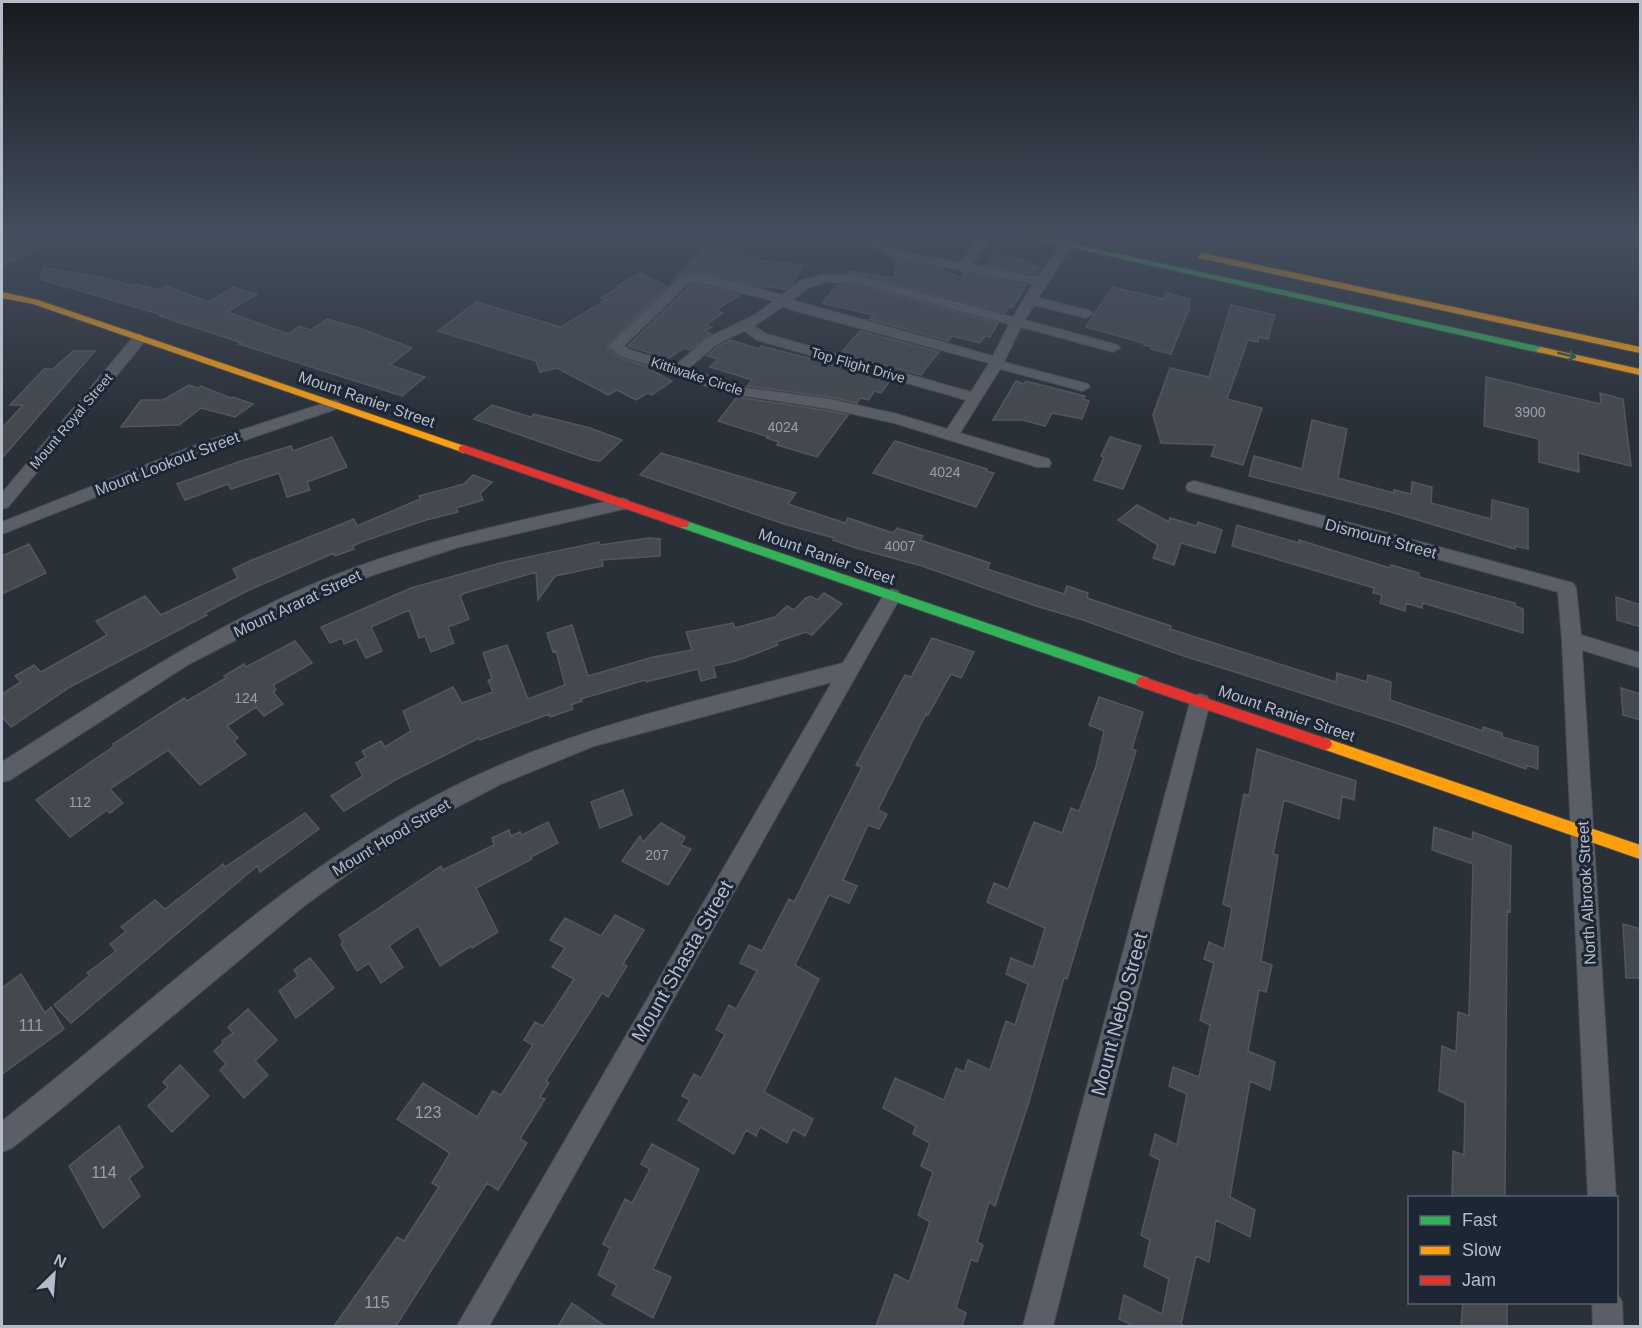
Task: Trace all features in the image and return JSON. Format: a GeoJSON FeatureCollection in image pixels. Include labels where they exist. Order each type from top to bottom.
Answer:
{"type":"FeatureCollection","features":[{"type":"Feature","properties":{"kind":"street","name":"Mount Ranier Street"},"geometry":{"type":"LineString","coordinates":[[11,297],[35,302],[1641,852]]}},
{"type":"Feature","properties":{"kind":"street","name":"Kittiwake Circle"},"geometry":{"type":"LineString","coordinates":[[667,297],[616,346],[625,353],[679,369],[710,383],[737,391],[830,404],[951,434],[1042,463]]}},
{"type":"Feature","properties":{"kind":"street","name":"Kittiwake Circle"},"geometry":{"type":"LineString","coordinates":[[773,297],[784,300]]}},
{"type":"Feature","properties":{"kind":"street"},"geometry":{"type":"LineString","coordinates":[[679,369],[712,341],[745,326],[788,297]]}},
{"type":"Feature","properties":{"kind":"street"},"geometry":{"type":"LineString","coordinates":[[919,297],[1113,348]]}},
{"type":"Feature","properties":{"kind":"street"},"geometry":{"type":"LineString","coordinates":[[951,434],[997,362],[1033,297]]}},
{"type":"Feature","properties":{"kind":"street"},"geometry":{"type":"LineString","coordinates":[[1315,297],[1641,372]]}},
{"type":"Feature","properties":{"kind":"street"},"geometry":{"type":"LineString","coordinates":[[1396,297],[1641,350]]}},
{"type":"Feature","properties":{"kind":"street"},"geometry":{"type":"LineString","coordinates":[[784,300],[797,307],[1083,387]]}},
{"type":"Feature","properties":{"kind":"street"},"geometry":{"type":"LineString","coordinates":[[1031,300],[1086,314]]}},
{"type":"Feature","properties":{"kind":"street"},"geometry":{"type":"LineString","coordinates":[[1466,312],[1474,334]]}},
{"type":"Feature","properties":{"kind":"street","name":"Top Flight Drive"},"geometry":{"type":"LineString","coordinates":[[745,326],[762,337],[973,398]]}},
{"type":"Feature","properties":{"kind":"street","name":"Mount Royal Street"},"geometry":{"type":"LineString","coordinates":[[2,502],[140,338]]}},
{"type":"Feature","properties":{"kind":"street","name":"Mount Lookout Street"},"geometry":{"type":"LineString","coordinates":[[2,528],[207,447],[334,405]]}},
{"type":"Feature","properties":{"kind":"street","name":"Dismount Street"},"geometry":{"type":"LineString","coordinates":[[1194,487],[1567,588]]}},
{"type":"Feature","properties":{"kind":"street","name":"Mount Ararat Street"},"geometry":{"type":"LineString","coordinates":[[2,773],[182,659],[291,603],[364,571],[457,541],[622,504]]}},
{"type":"Feature","properties":{"kind":"street","name":"North Albrook Street"},"geometry":{"type":"LineString","coordinates":[[1567,588],[1572,640],[1602,1196]]}},
{"type":"Feature","properties":{"kind":"street","name":"Mount Shasta Street"},"geometry":{"type":"LineString","coordinates":[[472,1326],[892,596]]}},
{"type":"Feature","properties":{"kind":"street"},"geometry":{"type":"LineString","coordinates":[[1572,640],[1641,660]]}},
{"type":"Feature","properties":{"kind":"street","name":"Mount Hood Street"},"geometry":{"type":"LineString","coordinates":[[2,1138],[56,1097],[281,910],[326,876],[401,826],[478,786],[538,759],[594,738],[852,669]]}},
{"type":"Feature","properties":{"kind":"street","name":"Mount Nebo Street"},"geometry":{"type":"LineString","coordinates":[[1038,1326],[1200,702]]}},
{"type":"Feature","properties":{"kind":"street"},"geometry":{"type":"LineString","coordinates":[[1607,1304],[1608,1326]]}},
{"type":"Feature","properties":{"kind":"building"},"geometry":{"type":"Polygon","coordinates":[[[101,297],[195,297],[209,302],[217,297],[252,297],[227,312],[289,334],[299,326],[311,330],[327,319],[359,328],[412,348],[390,365],[425,377],[402,396],[239,344],[242,343],[160,316],[162,315],[101,297]]]}},
{"type":"Feature","properties":{"kind":"building"},"geometry":{"type":"Polygon","coordinates":[[[656,297],[607,346],[619,358],[654,368],[651,370],[672,381],[652,395],[648,393],[636,400],[617,390],[608,395],[557,368],[540,372],[536,361],[438,331],[476,302],[561,327],[606,300],[601,298],[656,297]]]}},
{"type":"Feature","properties":{"kind":"building"},"geometry":{"type":"Polygon","coordinates":[[[679,297],[737,297],[716,310],[723,313],[706,325],[711,327],[704,331],[711,334],[690,350],[684,348],[668,359],[628,346],[679,297]]]}},
{"type":"Feature","properties":{"kind":"building"},"geometry":{"type":"Polygon","coordinates":[[[827,297],[901,297],[998,323],[990,337],[985,336],[980,343],[952,336],[948,341],[869,319],[873,315],[822,303],[827,297]]]}},
{"type":"Feature","properties":{"kind":"building"},"geometry":{"type":"Polygon","coordinates":[[[946,297],[1019,297],[1012,308],[1009,307],[1005,313],[946,297]]]}},
{"type":"Feature","properties":{"kind":"building"},"geometry":{"type":"Polygon","coordinates":[[[1106,297],[1164,299],[1165,297],[1182,297],[1190,299],[1188,305],[1190,306],[1171,354],[1151,349],[1152,347],[1144,343],[1086,327],[1106,297]]]}},
{"type":"Feature","properties":{"kind":"building"},"geometry":{"type":"Polygon","coordinates":[[[1231,305],[1275,315],[1268,339],[1259,337],[1258,342],[1248,340],[1227,399],[1262,408],[1243,465],[1211,456],[1215,445],[1161,443],[1153,415],[1170,368],[1209,377],[1231,305]]]}},
{"type":"Feature","properties":{"kind":"building"},"geometry":{"type":"Polygon","coordinates":[[[860,331],[939,352],[921,375],[841,353],[860,331]]]}},
{"type":"Feature","properties":{"kind":"building"},"geometry":{"type":"Polygon","coordinates":[[[731,340],[759,349],[761,346],[832,364],[890,381],[881,393],[874,391],[869,400],[860,398],[857,403],[830,397],[747,386],[752,380],[710,367],[718,359],[707,356],[718,346],[731,340]]]}},
{"type":"Feature","properties":{"kind":"building"},"geometry":{"type":"Polygon","coordinates":[[[73,351],[95,351],[2,458],[2,428],[23,405],[10,405],[44,369],[53,369],[73,351]]]}},
{"type":"Feature","properties":{"kind":"building"},"geometry":{"type":"Polygon","coordinates":[[[1486,377],[1601,404],[1600,393],[1623,399],[1631,466],[1578,453],[1579,472],[1539,462],[1539,439],[1484,426],[1486,377]]]}},
{"type":"Feature","properties":{"kind":"building"},"geometry":{"type":"Polygon","coordinates":[[[1016,381],[1024,384],[1026,381],[1085,396],[1083,399],[1089,401],[1082,419],[1052,413],[1045,426],[1023,420],[993,420],[1016,381]]]}},
{"type":"Feature","properties":{"kind":"building"},"geometry":{"type":"Polygon","coordinates":[[[189,385],[198,388],[201,386],[253,404],[235,417],[201,408],[179,425],[121,427],[141,400],[163,400],[189,385]]]}},
{"type":"Feature","properties":{"kind":"building"},"geometry":{"type":"Polygon","coordinates":[[[737,397],[848,415],[817,457],[777,445],[779,442],[767,438],[769,437],[718,421],[737,397]]]}},
{"type":"Feature","properties":{"kind":"building"},"geometry":{"type":"Polygon","coordinates":[[[492,405],[531,417],[534,414],[590,428],[622,440],[600,461],[592,460],[474,419],[492,405]]]}},
{"type":"Feature","properties":{"kind":"building"},"geometry":{"type":"Polygon","coordinates":[[[1312,420],[1347,429],[1338,478],[1394,493],[1394,490],[1411,494],[1412,482],[1432,487],[1431,503],[1491,519],[1492,500],[1528,509],[1528,549],[1515,546],[1515,549],[1391,512],[1249,476],[1254,456],[1302,469],[1312,420]]]}},
{"type":"Feature","properties":{"kind":"building"},"geometry":{"type":"Polygon","coordinates":[[[332,437],[347,467],[307,482],[310,490],[287,497],[279,473],[231,489],[228,484],[185,500],[177,484],[238,462],[291,446],[293,451],[332,437]]]}},
{"type":"Feature","properties":{"kind":"building"},"geometry":{"type":"Polygon","coordinates":[[[1110,437],[1141,446],[1123,489],[1094,480],[1104,457],[1101,456],[1110,437]]]}},
{"type":"Feature","properties":{"kind":"building"},"geometry":{"type":"Polygon","coordinates":[[[895,441],[994,473],[976,507],[873,473],[895,441]]]}},
{"type":"Feature","properties":{"kind":"building"},"geometry":{"type":"Polygon","coordinates":[[[661,453],[796,493],[788,504],[845,523],[848,518],[890,532],[894,532],[897,528],[923,536],[920,540],[990,563],[987,569],[1064,594],[1067,586],[1088,593],[1087,598],[1171,626],[1170,629],[1336,682],[1337,673],[1367,682],[1368,675],[1391,682],[1390,700],[1483,731],[1483,727],[1502,733],[1502,737],[1538,747],[1538,769],[1526,765],[1526,769],[1399,724],[1181,655],[922,566],[856,548],[833,540],[834,538],[784,524],[640,475],[661,453]]]}},
{"type":"Feature","properties":{"kind":"building"},"geometry":{"type":"Polygon","coordinates":[[[473,475],[492,482],[480,494],[483,500],[456,508],[458,512],[364,541],[353,546],[354,549],[335,556],[334,553],[247,591],[205,613],[207,615],[70,687],[11,727],[2,717],[2,694],[21,682],[15,676],[34,665],[41,672],[107,635],[96,621],[145,596],[161,615],[238,578],[233,569],[252,560],[354,519],[357,526],[420,499],[419,496],[464,484],[473,475]]]}},
{"type":"Feature","properties":{"kind":"building"},"geometry":{"type":"Polygon","coordinates":[[[1137,505],[1169,522],[1170,518],[1197,526],[1198,522],[1222,530],[1215,553],[1181,543],[1174,565],[1153,558],[1158,545],[1118,520],[1137,505]]]}},
{"type":"Feature","properties":{"kind":"building"},"geometry":{"type":"Polygon","coordinates":[[[1237,525],[1299,543],[1299,540],[1390,568],[1391,565],[1419,573],[1419,577],[1515,603],[1515,606],[1523,609],[1523,633],[1423,603],[1422,608],[1406,603],[1405,611],[1380,603],[1382,595],[1373,593],[1374,588],[1232,546],[1237,525]]]}},
{"type":"Feature","properties":{"kind":"building"},"geometry":{"type":"Polygon","coordinates":[[[649,538],[660,539],[660,556],[602,560],[603,566],[555,576],[538,600],[536,572],[465,593],[460,596],[469,619],[448,627],[454,643],[431,652],[425,636],[419,638],[409,610],[371,627],[382,651],[366,658],[356,639],[344,644],[342,638],[330,643],[321,627],[411,588],[504,562],[599,542],[600,545],[649,538]]]}},
{"type":"Feature","properties":{"kind":"building"},"geometry":{"type":"Polygon","coordinates":[[[29,544],[46,573],[2,594],[2,556],[29,544]]]}},
{"type":"Feature","properties":{"kind":"building"},"geometry":{"type":"Polygon","coordinates":[[[824,593],[842,604],[812,635],[806,632],[776,642],[778,645],[736,661],[713,666],[716,677],[701,681],[698,669],[646,682],[645,680],[581,699],[582,701],[571,705],[573,709],[550,717],[549,714],[480,740],[479,738],[397,779],[344,811],[331,796],[363,776],[356,763],[366,757],[362,751],[381,741],[385,747],[411,731],[403,711],[453,687],[462,703],[493,692],[488,680],[492,679],[483,653],[507,645],[528,699],[565,685],[556,651],[553,652],[547,633],[572,625],[588,676],[653,657],[692,650],[686,632],[733,623],[735,628],[775,617],[787,606],[794,610],[806,598],[811,596],[817,600],[824,593]]]}},
{"type":"Feature","properties":{"kind":"building"},"geometry":{"type":"Polygon","coordinates":[[[1616,597],[1641,605],[1641,627],[1617,620],[1616,597]]]}},
{"type":"Feature","properties":{"kind":"building"},"geometry":{"type":"Polygon","coordinates":[[[932,638],[974,652],[961,678],[951,674],[928,715],[926,714],[878,810],[887,814],[879,829],[868,825],[843,880],[857,886],[849,903],[829,895],[795,965],[819,979],[764,1092],[813,1119],[805,1136],[793,1129],[787,1143],[760,1127],[756,1136],[746,1130],[734,1154],[678,1120],[690,1100],[682,1096],[694,1074],[701,1078],[725,1034],[716,1030],[729,1005],[736,1009],[757,971],[740,963],[749,945],[762,951],[789,899],[794,902],[862,767],[856,765],[905,675],[911,677],[932,638]]]}},
{"type":"Feature","properties":{"kind":"building"},"geometry":{"type":"Polygon","coordinates":[[[295,641],[312,663],[273,685],[276,690],[273,692],[283,704],[264,716],[256,707],[227,726],[238,738],[234,741],[246,754],[200,785],[168,750],[110,789],[123,803],[110,813],[107,810],[70,837],[36,800],[114,746],[113,744],[184,698],[187,701],[226,678],[224,676],[244,664],[246,667],[295,641]]]}},
{"type":"Feature","properties":{"kind":"building"},"geometry":{"type":"Polygon","coordinates":[[[1621,688],[1641,694],[1641,720],[1623,715],[1621,688]]]}},
{"type":"Feature","properties":{"kind":"building"},"geometry":{"type":"Polygon","coordinates":[[[1099,697],[1143,712],[1132,749],[1136,751],[995,1206],[989,1202],[977,1242],[983,1245],[977,1262],[971,1259],[956,1308],[966,1313],[962,1326],[876,1326],[895,1274],[909,1282],[930,1222],[918,1215],[933,1172],[921,1166],[930,1143],[913,1134],[916,1126],[883,1108],[895,1078],[944,1100],[956,1068],[964,1072],[968,1060],[990,1070],[1006,1021],[1015,1025],[1028,984],[1006,974],[1011,958],[1033,967],[1045,928],[987,902],[994,883],[1008,889],[1034,822],[1062,833],[1071,808],[1079,811],[1096,766],[1104,731],[1089,725],[1099,697]]]}},
{"type":"Feature","properties":{"kind":"building"},"geometry":{"type":"Polygon","coordinates":[[[1257,749],[1356,781],[1354,800],[1342,796],[1339,819],[1284,800],[1273,854],[1278,855],[1261,961],[1272,965],[1266,992],[1259,990],[1248,1051],[1275,1062],[1270,1090],[1250,1081],[1230,1197],[1255,1210],[1250,1237],[1216,1220],[1209,1262],[1196,1256],[1181,1324],[1185,1326],[1134,1326],[1119,1319],[1124,1295],[1162,1314],[1169,1279],[1144,1266],[1150,1240],[1141,1235],[1160,1160],[1150,1155],[1155,1134],[1177,1145],[1187,1094],[1169,1086],[1173,1067],[1199,1077],[1210,1025],[1200,1020],[1214,963],[1204,959],[1209,942],[1224,949],[1232,908],[1223,904],[1244,794],[1249,796],[1257,749]]]}},
{"type":"Feature","properties":{"kind":"building"},"geometry":{"type":"Polygon","coordinates":[[[623,790],[632,815],[600,828],[591,802],[623,790]]]}},
{"type":"Feature","properties":{"kind":"building"},"geometry":{"type":"Polygon","coordinates":[[[305,813],[319,829],[260,872],[257,866],[71,1023],[54,1005],[90,975],[87,973],[116,951],[110,944],[126,931],[121,927],[155,900],[165,909],[223,864],[225,867],[305,813]]]}},
{"type":"Feature","properties":{"kind":"building"},"geometry":{"type":"Polygon","coordinates":[[[548,822],[558,843],[476,888],[498,932],[440,966],[418,926],[389,946],[403,967],[381,983],[369,963],[357,971],[341,944],[343,942],[339,935],[441,866],[443,870],[494,845],[492,838],[509,830],[511,836],[520,832],[522,835],[548,822]]]}},
{"type":"Feature","properties":{"kind":"building"},"geometry":{"type":"Polygon","coordinates":[[[661,823],[685,837],[681,845],[691,849],[668,885],[622,861],[640,836],[643,842],[661,823]]]}},
{"type":"Feature","properties":{"kind":"building"},"geometry":{"type":"Polygon","coordinates":[[[1434,827],[1472,840],[1473,832],[1511,846],[1510,912],[1507,911],[1505,1196],[1452,1196],[1453,1151],[1464,1155],[1465,1103],[1439,1091],[1442,1046],[1456,1052],[1458,1012],[1469,1016],[1473,864],[1432,850],[1434,827]]]}},
{"type":"Feature","properties":{"kind":"building"},"geometry":{"type":"Polygon","coordinates":[[[615,915],[644,930],[623,964],[627,966],[608,997],[602,993],[546,1081],[549,1083],[540,1097],[545,1099],[520,1139],[527,1143],[498,1190],[487,1183],[396,1326],[334,1326],[397,1237],[404,1241],[439,1187],[432,1183],[450,1153],[397,1119],[423,1083],[477,1117],[493,1091],[501,1095],[533,1045],[524,1040],[535,1022],[543,1026],[574,979],[552,967],[565,948],[550,940],[565,918],[601,936],[615,915]]]}},
{"type":"Feature","properties":{"kind":"building"},"geometry":{"type":"Polygon","coordinates":[[[1623,924],[1641,929],[1641,978],[1626,978],[1623,924]]]}},
{"type":"Feature","properties":{"kind":"building"},"geometry":{"type":"Polygon","coordinates":[[[310,958],[334,988],[296,1018],[279,991],[298,976],[294,970],[310,958]]]}},
{"type":"Feature","properties":{"kind":"building"},"geometry":{"type":"Polygon","coordinates":[[[21,974],[45,1013],[51,1007],[64,1029],[2,1074],[2,988],[21,974]]]}},
{"type":"Feature","properties":{"kind":"building"},"geometry":{"type":"Polygon","coordinates":[[[248,1009],[277,1040],[255,1061],[268,1075],[244,1098],[220,1070],[226,1064],[214,1051],[233,1033],[228,1027],[248,1009]]]}},
{"type":"Feature","properties":{"kind":"building"},"geometry":{"type":"Polygon","coordinates":[[[180,1065],[209,1096],[172,1132],[148,1106],[168,1087],[163,1082],[180,1065]]]}},
{"type":"Feature","properties":{"kind":"building"},"geometry":{"type":"Polygon","coordinates":[[[119,1126],[143,1167],[129,1178],[140,1196],[103,1228],[69,1166],[119,1126]]]}},
{"type":"Feature","properties":{"kind":"building"},"geometry":{"type":"Polygon","coordinates":[[[652,1144],[699,1169],[653,1269],[671,1277],[653,1318],[612,1295],[617,1285],[598,1275],[610,1248],[603,1244],[625,1199],[632,1203],[650,1169],[641,1164],[652,1144]]]}},
{"type":"Feature","properties":{"kind":"building"},"geometry":{"type":"Polygon","coordinates":[[[572,1303],[605,1326],[558,1326],[572,1303]]]}},
{"type":"Feature","properties":{"kind":"building"},"geometry":{"type":"Polygon","coordinates":[[[1463,1304],[1507,1304],[1507,1326],[1461,1326],[1463,1304]]]}},
{"type":"Feature","properties":{"kind":"traffic: fast"},"geometry":{"type":"LineString","coordinates":[[1301,297],[1541,350]]}},
{"type":"Feature","properties":{"kind":"traffic: fast"},"geometry":{"type":"LineString","coordinates":[[683,524],[1143,682]]}},
{"type":"Feature","properties":{"kind":"traffic: slow"},"geometry":{"type":"LineString","coordinates":[[11,297],[35,302],[463,449]]}},
{"type":"Feature","properties":{"kind":"traffic: slow"},"geometry":{"type":"LineString","coordinates":[[1393,297],[1640,350]]}},
{"type":"Feature","properties":{"kind":"traffic: slow"},"geometry":{"type":"LineString","coordinates":[[1541,350],[1640,372]]}},
{"type":"Feature","properties":{"kind":"traffic: slow"},"geometry":{"type":"LineString","coordinates":[[1325,744],[1640,852]]}},
{"type":"Feature","properties":{"kind":"traffic: jam"},"geometry":{"type":"LineString","coordinates":[[463,449],[683,524]]}},
{"type":"Feature","properties":{"kind":"traffic: jam"},"geometry":{"type":"LineString","coordinates":[[1143,682],[1325,744]]}}]}
